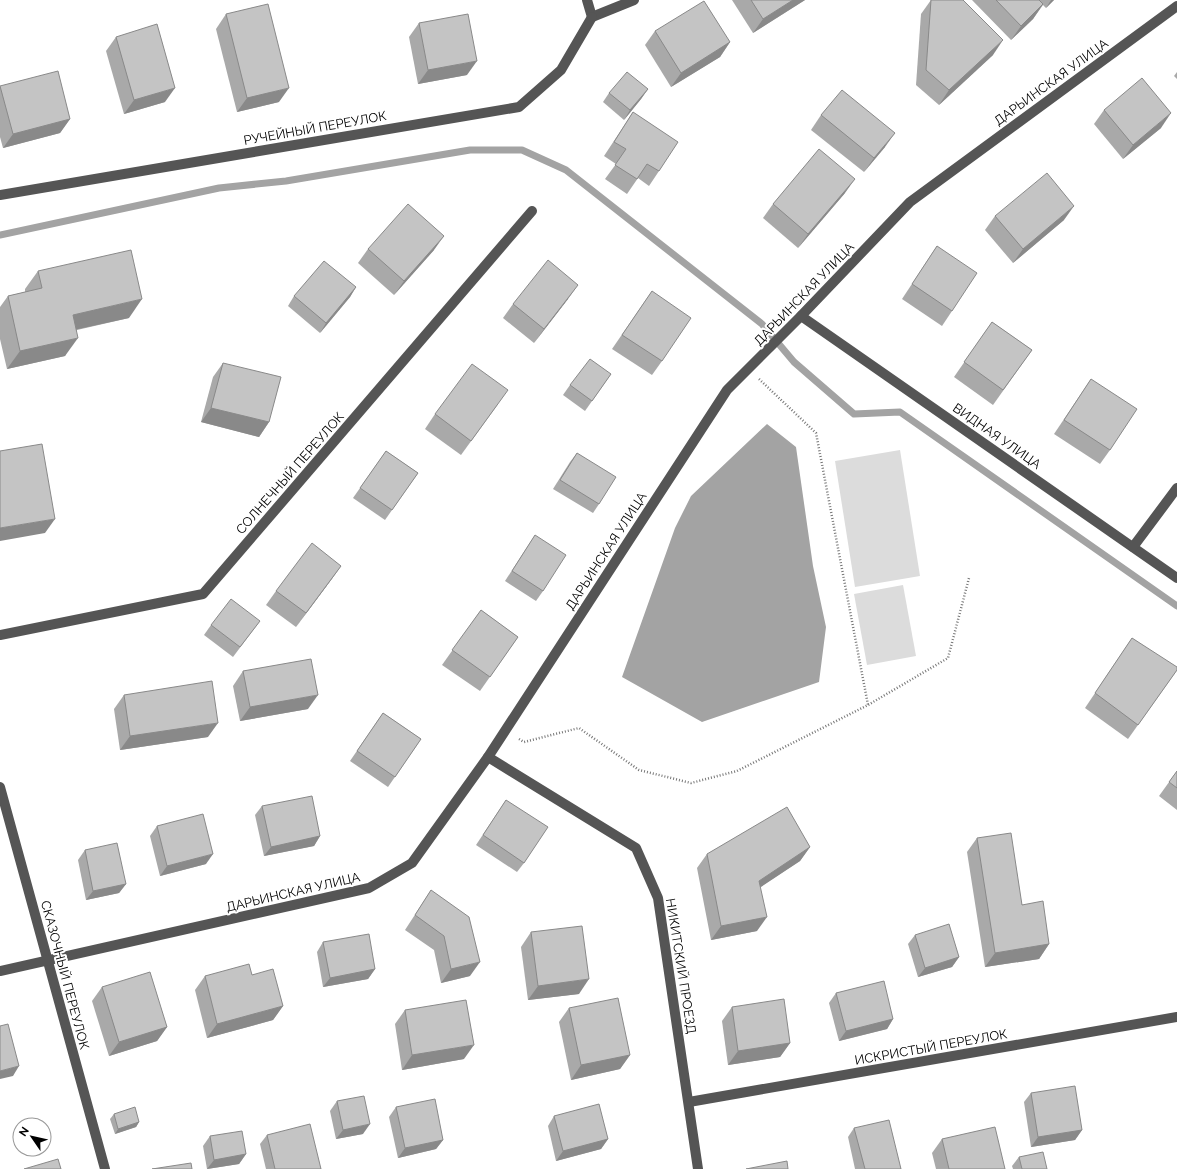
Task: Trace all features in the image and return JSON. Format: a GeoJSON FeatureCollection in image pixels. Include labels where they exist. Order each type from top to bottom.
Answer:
{"type":"FeatureCollection","features":[{"type":"Feature","properties":{"kind":"street"},"geometry":{"type":"LineString","coordinates":[[587,0],[592,18],[634,0]]}},
{"type":"Feature","properties":{"kind":"street","name":"ДАРЬИНСКАЯ УЛИЦА"},"geometry":{"type":"LineString","coordinates":[[0,971],[369,888],[412,863],[488,757],[727,390],[801,316],[910,202],[1177,6]]}},
{"type":"Feature","properties":{"kind":"street","name":"РУЧЕЙНЫЙ ПЕРЕУЛОК"},"geometry":{"type":"LineString","coordinates":[[0,195],[519,107],[561,70],[592,18]]}},
{"type":"Feature","properties":{"kind":"street","name":"СОЛНЕЧНЫЙ ПЕРЕУЛОК"},"geometry":{"type":"LineString","coordinates":[[0,635],[203,594],[532,212]]}},
{"type":"Feature","properties":{"kind":"street","name":"ВИДНАЯ УЛИЦА"},"geometry":{"type":"LineString","coordinates":[[801,316],[1177,578]]}},
{"type":"Feature","properties":{"kind":"street"},"geometry":{"type":"LineString","coordinates":[[1134,547],[1177,488]]}},
{"type":"Feature","properties":{"kind":"street","name":"НИКИТСКИЙ ПРОЕЗД"},"geometry":{"type":"LineString","coordinates":[[488,757],[636,848],[658,898],[698,1169]]}},
{"type":"Feature","properties":{"kind":"street","name":"СКАЗОЧНЫЙ ПЕРЕУЛОК"},"geometry":{"type":"LineString","coordinates":[[0,787],[105,1169]]}},
{"type":"Feature","properties":{"kind":"street","name":"ИСКРИСТЫЙ ПЕРЕУЛОК"},"geometry":{"type":"LineString","coordinates":[[689,1102],[1177,1017]]}},
{"type":"Feature","properties":{"kind":"path"},"geometry":{"type":"LineString","coordinates":[[748,369],[816,433],[868,705]]}},
{"type":"Feature","properties":{"kind":"path"},"geometry":{"type":"LineString","coordinates":[[506,729],[524,742],[579,728],[639,770],[691,783],[737,771],[868,705],[948,658],[969,578]]}},
{"type":"Feature","properties":{"kind":"shaded area"},"geometry":{"type":"Polygon","coordinates":[[[767,424],[796,447],[813,566],[826,627],[819,682],[702,722],[622,677],[675,528],[691,496],[767,424]]]}},
{"type":"Feature","properties":{"kind":"shaded area"},"geometry":{"type":"Polygon","coordinates":[[[900,450],[920,576],[855,587],[835,461],[900,450]]]}},
{"type":"Feature","properties":{"kind":"shaded area"},"geometry":{"type":"Polygon","coordinates":[[[903,585],[916,656],[867,665],[854,594],[903,585]]]}},
{"type":"Feature","properties":{"kind":"building"},"geometry":{"type":"Polygon","coordinates":[[[751,0],[793,0],[763,19],[751,0]]]}},
{"type":"Feature","properties":{"kind":"building"},"geometry":{"type":"Polygon","coordinates":[[[931,0],[963,0],[1003,40],[949,90],[926,70],[931,0]]]}},
{"type":"Feature","properties":{"kind":"building"},"geometry":{"type":"Polygon","coordinates":[[[996,0],[1039,0],[1043,4],[1021,26],[996,0]]]}},
{"type":"Feature","properties":{"kind":"building"},"geometry":{"type":"Polygon","coordinates":[[[704,1],[730,42],[681,73],[655,31],[704,1]]]}},
{"type":"Feature","properties":{"kind":"building"},"geometry":{"type":"Polygon","coordinates":[[[268,4],[289,88],[247,98],[226,14],[268,4]]]}},
{"type":"Feature","properties":{"kind":"building"},"geometry":{"type":"Polygon","coordinates":[[[468,14],[477,61],[428,70],[419,23],[468,14]]]}},
{"type":"Feature","properties":{"kind":"building"},"geometry":{"type":"Polygon","coordinates":[[[157,24],[175,88],[134,100],[116,37],[157,24]]]}},
{"type":"Feature","properties":{"kind":"building"},"geometry":{"type":"Polygon","coordinates":[[[58,71],[70,119],[13,134],[0,86],[58,71]]]}},
{"type":"Feature","properties":{"kind":"building"},"geometry":{"type":"Polygon","coordinates":[[[627,72],[648,89],[630,110],[609,93],[627,72]]]}},
{"type":"Feature","properties":{"kind":"building"},"geometry":{"type":"Polygon","coordinates":[[[1142,78],[1171,113],[1133,145],[1104,110],[1142,78]]]}},
{"type":"Feature","properties":{"kind":"building"},"geometry":{"type":"Polygon","coordinates":[[[842,90],[895,133],[874,158],[821,115],[842,90]]]}},
{"type":"Feature","properties":{"kind":"building"},"geometry":{"type":"Polygon","coordinates":[[[633,112],[678,142],[659,171],[647,164],[637,179],[615,165],[626,149],[614,142],[633,112]]]}},
{"type":"Feature","properties":{"kind":"building"},"geometry":{"type":"Polygon","coordinates":[[[819,149],[855,179],[808,234],[773,204],[819,149]]]}},
{"type":"Feature","properties":{"kind":"building"},"geometry":{"type":"Polygon","coordinates":[[[1047,173],[1074,206],[1023,249],[995,216],[1047,173]]]}},
{"type":"Feature","properties":{"kind":"building"},"geometry":{"type":"Polygon","coordinates":[[[408,204],[444,236],[404,281],[368,249],[408,204]]]}},
{"type":"Feature","properties":{"kind":"building"},"geometry":{"type":"Polygon","coordinates":[[[937,246],[977,273],[952,311],[912,284],[937,246]]]}},
{"type":"Feature","properties":{"kind":"building"},"geometry":{"type":"Polygon","coordinates":[[[131,250],[142,299],[73,315],[78,338],[20,351],[8,296],[42,288],[38,271],[131,250]]]}},
{"type":"Feature","properties":{"kind":"building"},"geometry":{"type":"Polygon","coordinates":[[[548,260],[578,285],[544,329],[513,304],[548,260]]]}},
{"type":"Feature","properties":{"kind":"building"},"geometry":{"type":"Polygon","coordinates":[[[324,261],[356,287],[326,323],[294,296],[324,261]]]}},
{"type":"Feature","properties":{"kind":"building"},"geometry":{"type":"Polygon","coordinates":[[[652,291],[691,318],[662,361],[622,335],[652,291]]]}},
{"type":"Feature","properties":{"kind":"building"},"geometry":{"type":"Polygon","coordinates":[[[992,322],[1032,350],[1003,390],[964,362],[992,322]]]}},
{"type":"Feature","properties":{"kind":"building"},"geometry":{"type":"Polygon","coordinates":[[[590,359],[611,374],[592,401],[570,385],[590,359]]]}},
{"type":"Feature","properties":{"kind":"building"},"geometry":{"type":"Polygon","coordinates":[[[223,363],[281,377],[269,422],[211,408],[223,363]]]}},
{"type":"Feature","properties":{"kind":"building"},"geometry":{"type":"Polygon","coordinates":[[[472,364],[508,390],[471,441],[435,414],[472,364]]]}},
{"type":"Feature","properties":{"kind":"building"},"geometry":{"type":"Polygon","coordinates":[[[1091,379],[1137,409],[1110,450],[1064,420],[1091,379]]]}},
{"type":"Feature","properties":{"kind":"building"},"geometry":{"type":"Polygon","coordinates":[[[42,444],[55,519],[0,528],[0,451],[42,444]]]}},
{"type":"Feature","properties":{"kind":"building"},"geometry":{"type":"Polygon","coordinates":[[[386,451],[418,473],[392,510],[360,488],[386,451]]]}},
{"type":"Feature","properties":{"kind":"building"},"geometry":{"type":"Polygon","coordinates":[[[577,453],[616,477],[599,504],[560,480],[577,453]]]}},
{"type":"Feature","properties":{"kind":"building"},"geometry":{"type":"Polygon","coordinates":[[[535,535],[566,555],[543,591],[512,571],[535,535]]]}},
{"type":"Feature","properties":{"kind":"building"},"geometry":{"type":"Polygon","coordinates":[[[312,543],[341,566],[306,613],[276,591],[312,543]]]}},
{"type":"Feature","properties":{"kind":"building"},"geometry":{"type":"Polygon","coordinates":[[[231,599],[260,621],[240,647],[211,625],[231,599]]]}},
{"type":"Feature","properties":{"kind":"building"},"geometry":{"type":"Polygon","coordinates":[[[481,610],[518,637],[490,677],[452,650],[481,610]]]}},
{"type":"Feature","properties":{"kind":"building"},"geometry":{"type":"Polygon","coordinates":[[[1132,638],[1177,667],[1177,670],[1138,725],[1095,693],[1132,638]]]}},
{"type":"Feature","properties":{"kind":"building"},"geometry":{"type":"Polygon","coordinates":[[[311,659],[318,695],[250,707],[243,671],[311,659]]]}},
{"type":"Feature","properties":{"kind":"building"},"geometry":{"type":"Polygon","coordinates":[[[212,681],[218,723],[130,736],[124,695],[212,681]]]}},
{"type":"Feature","properties":{"kind":"building"},"geometry":{"type":"Polygon","coordinates":[[[383,713],[421,739],[395,777],[357,751],[383,713]]]}},
{"type":"Feature","properties":{"kind":"building"},"geometry":{"type":"Polygon","coordinates":[[[1177,771],[1177,788],[1169,782],[1177,771]]]}},
{"type":"Feature","properties":{"kind":"building"},"geometry":{"type":"Polygon","coordinates":[[[312,796],[320,836],[271,847],[262,806],[312,796]]]}},
{"type":"Feature","properties":{"kind":"building"},"geometry":{"type":"Polygon","coordinates":[[[506,800],[548,827],[524,863],[483,835],[506,800]]]}},
{"type":"Feature","properties":{"kind":"building"},"geometry":{"type":"Polygon","coordinates":[[[787,807],[810,847],[759,881],[767,917],[721,926],[707,854],[787,807]]]}},
{"type":"Feature","properties":{"kind":"building"},"geometry":{"type":"Polygon","coordinates":[[[203,814],[213,854],[167,866],[157,826],[203,814]]]}},
{"type":"Feature","properties":{"kind":"building"},"geometry":{"type":"Polygon","coordinates":[[[1011,833],[1022,905],[1043,901],[1049,944],[995,953],[977,838],[1011,833]]]}},
{"type":"Feature","properties":{"kind":"building"},"geometry":{"type":"Polygon","coordinates":[[[117,843],[126,884],[93,891],[85,850],[117,843]]]}},
{"type":"Feature","properties":{"kind":"building"},"geometry":{"type":"Polygon","coordinates":[[[431,890],[469,917],[480,962],[451,969],[444,936],[415,915],[431,890]]]}},
{"type":"Feature","properties":{"kind":"building"},"geometry":{"type":"Polygon","coordinates":[[[949,924],[959,957],[925,968],[915,935],[949,924]]]}},
{"type":"Feature","properties":{"kind":"building"},"geometry":{"type":"Polygon","coordinates":[[[582,926],[589,979],[538,986],[531,932],[582,926]]]}},
{"type":"Feature","properties":{"kind":"building"},"geometry":{"type":"Polygon","coordinates":[[[369,934],[375,969],[330,978],[323,942],[369,934]]]}},
{"type":"Feature","properties":{"kind":"building"},"geometry":{"type":"Polygon","coordinates":[[[249,964],[252,975],[273,969],[283,1006],[217,1024],[205,976],[249,964]]]}},
{"type":"Feature","properties":{"kind":"building"},"geometry":{"type":"Polygon","coordinates":[[[150,972],[167,1027],[119,1042],[102,987],[150,972]]]}},
{"type":"Feature","properties":{"kind":"building"},"geometry":{"type":"Polygon","coordinates":[[[884,981],[893,1019],[846,1031],[836,993],[884,981]]]}},
{"type":"Feature","properties":{"kind":"building"},"geometry":{"type":"Polygon","coordinates":[[[618,998],[630,1055],[581,1065],[569,1008],[618,998]]]}},
{"type":"Feature","properties":{"kind":"building"},"geometry":{"type":"Polygon","coordinates":[[[784,999],[790,1043],[738,1051],[732,1007],[784,999]]]}},
{"type":"Feature","properties":{"kind":"building"},"geometry":{"type":"Polygon","coordinates":[[[466,1000],[474,1045],[412,1055],[405,1010],[466,1000]]]}},
{"type":"Feature","properties":{"kind":"building"},"geometry":{"type":"Polygon","coordinates":[[[8,1024],[19,1066],[0,1071],[0,1026],[8,1024]]]}},
{"type":"Feature","properties":{"kind":"building"},"geometry":{"type":"Polygon","coordinates":[[[1075,1086],[1082,1130],[1038,1137],[1031,1093],[1075,1086]]]}},
{"type":"Feature","properties":{"kind":"building"},"geometry":{"type":"Polygon","coordinates":[[[364,1096],[370,1124],[343,1130],[337,1101],[364,1096]]]}},
{"type":"Feature","properties":{"kind":"building"},"geometry":{"type":"Polygon","coordinates":[[[435,1099],[443,1140],[405,1148],[396,1107],[435,1099]]]}},
{"type":"Feature","properties":{"kind":"building"},"geometry":{"type":"Polygon","coordinates":[[[599,1104],[608,1139],[563,1151],[554,1116],[599,1104]]]}},
{"type":"Feature","properties":{"kind":"building"},"geometry":{"type":"Polygon","coordinates":[[[135,1107],[139,1122],[118,1129],[114,1114],[135,1107]]]}},
{"type":"Feature","properties":{"kind":"building"},"geometry":{"type":"Polygon","coordinates":[[[889,1120],[901,1169],[865,1169],[854,1128],[889,1120]]]}},
{"type":"Feature","properties":{"kind":"building"},"geometry":{"type":"Polygon","coordinates":[[[310,1124],[321,1169],[275,1169],[267,1135],[310,1124]]]}},
{"type":"Feature","properties":{"kind":"building"},"geometry":{"type":"Polygon","coordinates":[[[995,1127],[1005,1169],[949,1169],[942,1139],[995,1127]]]}},
{"type":"Feature","properties":{"kind":"building"},"geometry":{"type":"Polygon","coordinates":[[[242,1131],[246,1154],[214,1160],[210,1136],[242,1131]]]}},
{"type":"Feature","properties":{"kind":"building"},"geometry":{"type":"Polygon","coordinates":[[[1043,1152],[1047,1169],[1022,1169],[1019,1157],[1043,1152]]]}},
{"type":"Feature","properties":{"kind":"building"},"geometry":{"type":"Polygon","coordinates":[[[58,1159],[61,1169],[24,1169],[58,1159]]]}},
{"type":"Feature","properties":{"kind":"building"},"geometry":{"type":"Polygon","coordinates":[[[787,1161],[788,1169],[746,1169],[787,1161]]]}},
{"type":"Feature","properties":{"kind":"building"},"geometry":{"type":"Polygon","coordinates":[[[191,1163],[192,1169],[152,1169],[191,1163]]]}},
{"type":"Feature","properties":{"kind":"waterway"},"geometry":{"type":"LineString","coordinates":[[0,235],[219,188],[286,181],[470,150],[522,150],[566,170],[762,324],[794,362],[854,414],[900,412],[1177,606]]}}]}
